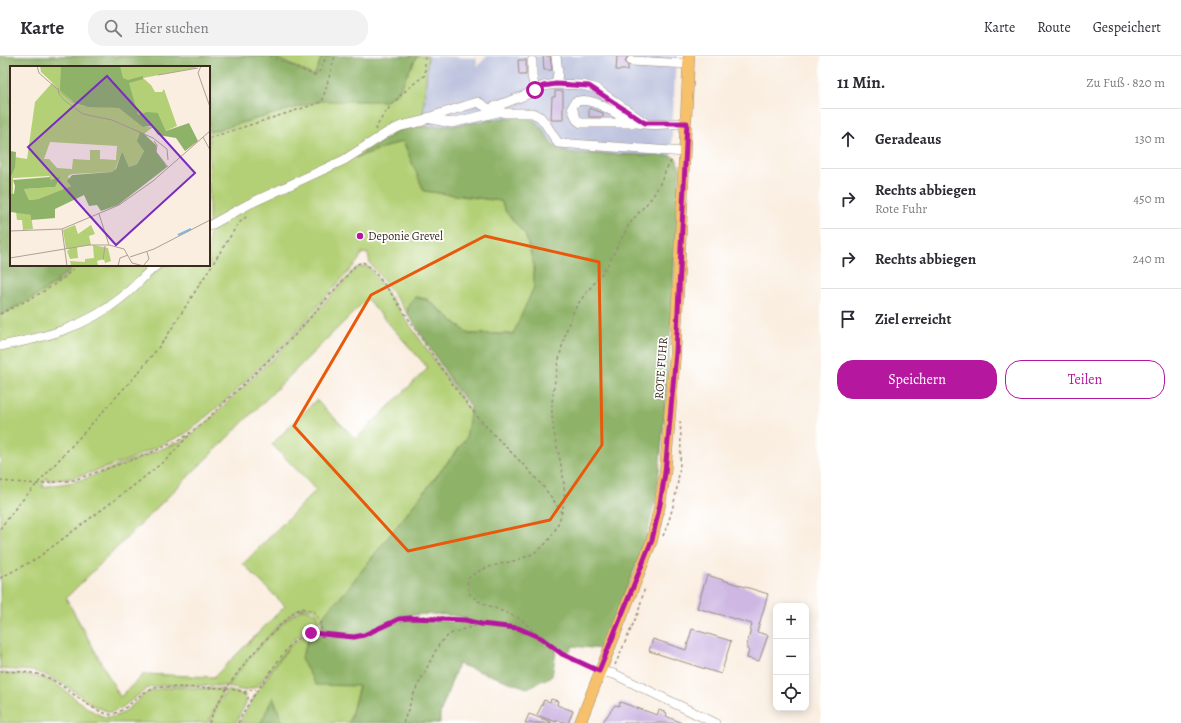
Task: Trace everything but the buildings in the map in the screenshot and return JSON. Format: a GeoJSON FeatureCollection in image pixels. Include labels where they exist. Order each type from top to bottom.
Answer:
{"type":"FeatureCollection","features":[{"type":"Feature","properties":{"kind":"main road","name":"ROTE FUHR"},"geometry":{"type":"LineString","coordinates":[[580,723],[599,671],[652,540],[660,504],[665,473],[676,353],[689,60]]}},
{"type":"Feature","properties":{"kind":"street"},"geometry":{"type":"LineString","coordinates":[[556,56],[558,73],[556,84]]}},
{"type":"Feature","properties":{"kind":"street"},"geometry":{"type":"LineString","coordinates":[[632,61],[648,59],[689,60]]}},
{"type":"Feature","properties":{"kind":"street"},"geometry":{"type":"LineString","coordinates":[[532,61],[532,76],[535,90]]}},
{"type":"Feature","properties":{"kind":"street"},"geometry":{"type":"LineString","coordinates":[[489,109],[543,86],[556,84],[582,85],[595,88],[641,123]]}},
{"type":"Feature","properties":{"kind":"street"},"geometry":{"type":"LineString","coordinates":[[641,123],[620,117],[598,104],[587,100],[575,102],[572,108],[577,120],[582,123],[641,123],[687,123]]}},
{"type":"Feature","properties":{"kind":"street"},"geometry":{"type":"LineString","coordinates":[[210,225],[249,204],[344,160],[388,132],[401,126],[423,121],[427,118],[478,102],[489,109],[500,112],[532,113],[542,120],[558,144],[686,152]]}},
{"type":"Feature","properties":{"kind":"street"},"geometry":{"type":"LineString","coordinates":[[427,118],[451,123],[500,112]]}},
{"type":"Feature","properties":{"kind":"street"},"geometry":{"type":"LineString","coordinates":[[0,346],[43,337],[89,320],[121,298],[156,266]]}},
{"type":"Feature","properties":{"kind":"street"},"geometry":{"type":"LineString","coordinates":[[599,671],[614,674],[715,723]]}},
{"type":"Feature","properties":{"kind":"path"},"geometry":{"type":"LineString","coordinates":[[269,56],[314,75],[321,70],[326,56]]}},
{"type":"Feature","properties":{"kind":"path"},"geometry":{"type":"LineString","coordinates":[[210,138],[322,102],[335,56]]}},
{"type":"Feature","properties":{"kind":"path"},"geometry":{"type":"LineString","coordinates":[[373,134],[382,116],[411,85],[425,75],[425,56]]}},
{"type":"Feature","properties":{"kind":"path"},"geometry":{"type":"LineString","coordinates":[[599,671],[562,654],[541,638],[521,619],[478,601],[469,593],[467,580],[480,571],[516,562],[532,554],[546,543],[554,532],[561,512],[565,482],[552,406],[567,327],[574,310],[603,272],[618,248],[630,223],[657,189],[664,170],[674,157],[686,152]]}},
{"type":"Feature","properties":{"kind":"path"},"geometry":{"type":"LineString","coordinates":[[0,529],[17,506],[39,484],[138,374],[165,339],[238,224],[247,216]]}},
{"type":"Feature","properties":{"kind":"path"},"geometry":{"type":"LineString","coordinates":[[0,578],[36,559],[168,458],[194,430],[295,335],[356,265],[362,262],[366,263],[405,313],[465,402],[555,501],[561,512]]}},
{"type":"Feature","properties":{"kind":"path"},"geometry":{"type":"LineString","coordinates":[[0,314],[36,296],[63,279],[76,266]]}},
{"type":"Feature","properties":{"kind":"path"},"geometry":{"type":"LineString","coordinates":[[0,481],[39,484],[74,480],[146,454],[183,438],[194,430]]}},
{"type":"Feature","properties":{"kind":"path"},"geometry":{"type":"LineString","coordinates":[[209,723],[216,706],[240,669],[294,612],[302,608],[314,611],[320,622],[322,634]]}},
{"type":"Feature","properties":{"kind":"path"},"geometry":{"type":"LineString","coordinates":[[238,723],[256,689],[298,638],[311,633],[354,637],[364,635],[399,619],[450,618],[481,624],[518,628],[541,638]]}},
{"type":"Feature","properties":{"kind":"path"},"geometry":{"type":"LineString","coordinates":[[403,723],[414,691],[440,644],[450,634],[481,624]]}},
{"type":"Feature","properties":{"kind":"path"},"geometry":{"type":"LineString","coordinates":[[0,671],[34,673],[46,677],[94,709],[112,715],[124,709],[143,693],[158,687],[227,688],[244,692],[256,689]]}},
{"type":"Feature","properties":{"kind":"path"},"geometry":{"type":"LineString","coordinates":[[244,692],[248,697],[248,702]]}},
{"type":"Feature","properties":{"kind":"highlighted area"},"geometry":{"type":"Polygon","coordinates":[[[485,236],[599,262],[602,445],[550,520],[408,551],[294,426],[371,295],[485,236]]]}},
{"type":"Feature","properties":{"kind":"shaded area"},"geometry":{"type":"Polygon","coordinates":[[[428,56],[476,58],[478,66],[487,56],[676,56],[671,156],[574,153],[560,150],[527,117],[504,118],[450,126],[424,127],[423,115],[428,56]]]}},
{"type":"Feature","properties":{"kind":"green space"},"geometry":{"type":"Polygon","coordinates":[[[0,56],[331,56],[307,104],[412,67],[417,56],[428,56],[423,115],[424,127],[357,157],[403,141],[424,191],[501,201],[506,212],[525,234],[534,265],[534,287],[514,334],[469,334],[427,299],[415,297],[409,303],[407,313],[370,263],[368,254],[362,253],[358,261],[288,340],[223,403],[185,434],[128,460],[90,473],[68,479],[48,480],[47,477],[42,487],[73,482],[90,477],[184,440],[205,424],[278,353],[356,268],[366,266],[370,268],[471,412],[466,439],[340,598],[324,615],[321,622],[313,609],[301,608],[293,613],[262,644],[227,686],[164,685],[148,688],[120,709],[110,712],[95,707],[68,687],[45,675],[33,671],[0,669],[0,314],[36,296],[63,279],[74,266],[210,266],[210,132],[300,106],[210,67],[210,66],[10,66],[11,266],[0,303],[0,56]],[[367,299],[66,598],[120,697],[144,674],[214,677],[285,606],[243,564],[316,490],[272,444],[316,400],[356,439],[428,368],[367,299]]]}},
{"type":"Feature","properties":{"kind":"green space"},"geometry":{"type":"Polygon","coordinates":[[[0,56],[272,56],[314,76],[322,56],[417,56],[398,92],[385,101],[319,101],[210,132],[210,66],[10,66],[10,266],[73,266],[49,288],[0,315],[0,56]]]}},
{"type":"Feature","properties":{"kind":"green space"},"geometry":{"type":"Polygon","coordinates":[[[527,117],[534,120],[552,143],[563,151],[574,153],[671,156],[676,158],[680,169],[667,389],[657,493],[644,547],[601,649],[573,646],[569,653],[557,646],[552,676],[527,688],[458,664],[440,714],[440,723],[349,723],[359,686],[316,685],[301,659],[310,635],[359,638],[396,622],[411,619],[454,622],[467,618],[436,614],[421,614],[399,618],[353,636],[323,632],[323,616],[328,609],[340,598],[466,439],[471,407],[456,388],[407,313],[409,303],[415,297],[427,300],[469,334],[513,334],[534,287],[534,265],[525,234],[506,212],[501,201],[424,191],[403,141],[355,158],[397,131],[414,127],[450,126],[504,118],[527,117]]]}},
{"type":"Feature","properties":{"kind":"green space"},"geometry":{"type":"Polygon","coordinates":[[[302,609],[307,609],[316,616],[321,632],[307,632],[295,638],[258,686],[246,691],[228,687],[241,668],[262,644],[294,614],[302,609]]]}},
{"type":"Feature","properties":{"kind":"green space"},"geometry":{"type":"Polygon","coordinates":[[[310,635],[301,659],[359,686],[349,723],[283,723],[273,698],[261,723],[239,723],[258,691],[283,655],[298,639],[310,635]]]}},
{"type":"Feature","properties":{"kind":"green space"},"geometry":{"type":"Polygon","coordinates":[[[0,673],[29,675],[43,678],[62,688],[94,712],[107,717],[119,715],[151,691],[167,687],[224,689],[208,723],[0,723],[0,673]]]}},
{"type":"Feature","properties":{"kind":"green space"},"geometry":{"type":"Polygon","coordinates":[[[227,690],[245,695],[246,703],[236,723],[210,723],[217,706],[227,690]]]}},
{"type":"Feature","properties":{"kind":"green space"},"geometry":{"type":"Polygon","coordinates":[[[273,697],[283,723],[261,723],[273,697]]]}},
{"type":"Feature","properties":{"kind":"place","name":"Deponie Grevel"},"geometry":{"type":"Point","coordinates":[360,236]}},
{"type":"Feature","properties":{"kind":"route"},"geometry":{"type":"LineString","coordinates":[[311,633],[354,637],[364,635],[399,619],[421,617],[466,620],[481,624],[518,628],[541,638],[562,654],[599,671],[652,540],[657,522],[665,473],[676,353],[687,123],[645,123],[595,88],[589,86],[556,84],[543,86],[535,90]]}}]}
